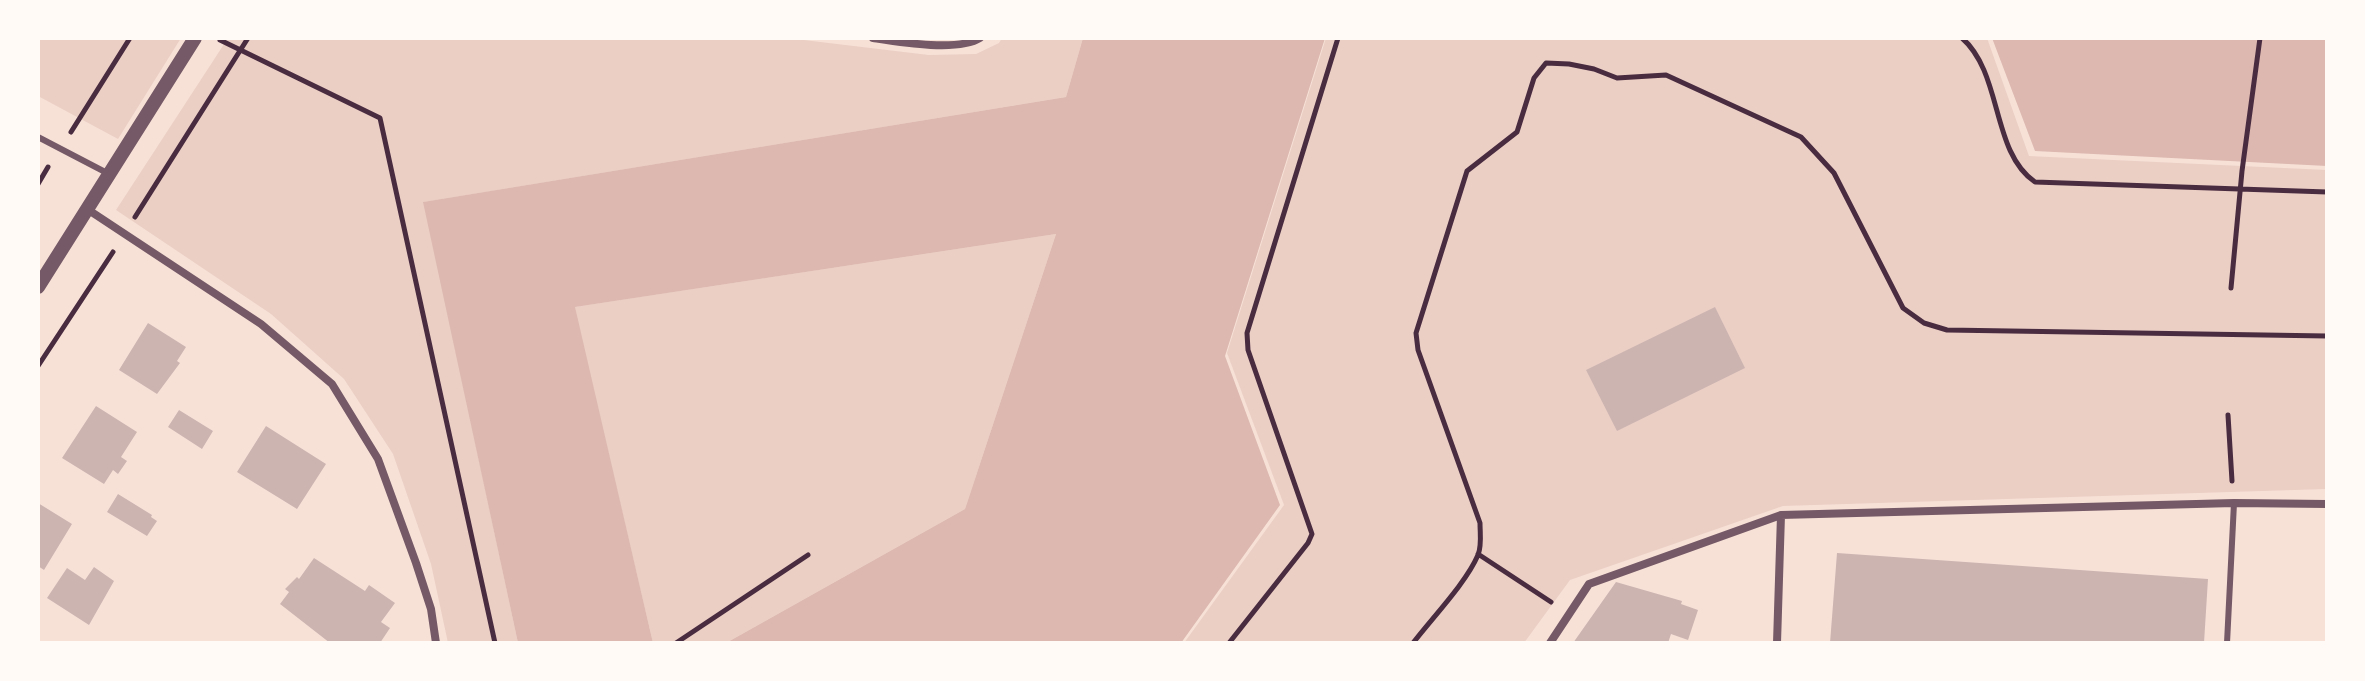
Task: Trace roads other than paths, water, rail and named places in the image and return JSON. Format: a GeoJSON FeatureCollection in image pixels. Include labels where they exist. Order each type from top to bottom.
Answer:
{"type":"FeatureCollection","features":[{"type":"Feature","properties":{"kind":"street"},"geometry":{"type":"LineString","coordinates":[[38,287],[195,38]]}},
{"type":"Feature","properties":{"kind":"street"},"geometry":{"type":"LineString","coordinates":[[873,38],[954,45],[973,43],[980,38]]}},
{"type":"Feature","properties":{"kind":"street"},"geometry":{"type":"LineString","coordinates":[[87,209],[261,324],[332,384],[378,459],[431,609],[436,643]]}},
{"type":"Feature","properties":{"kind":"street"},"geometry":{"type":"LineString","coordinates":[[1550,643],[1589,584],[1781,515],[2234,503],[2327,504]]}},
{"type":"Feature","properties":{"kind":"street"},"geometry":{"type":"LineString","coordinates":[[1777,643],[1781,515]]}},
{"type":"Feature","properties":{"kind":"lane"},"geometry":{"type":"LineString","coordinates":[[38,137],[109,174]]}},
{"type":"Feature","properties":{"kind":"lane"},"geometry":{"type":"LineString","coordinates":[[2227,643],[2234,503]]}}]}
